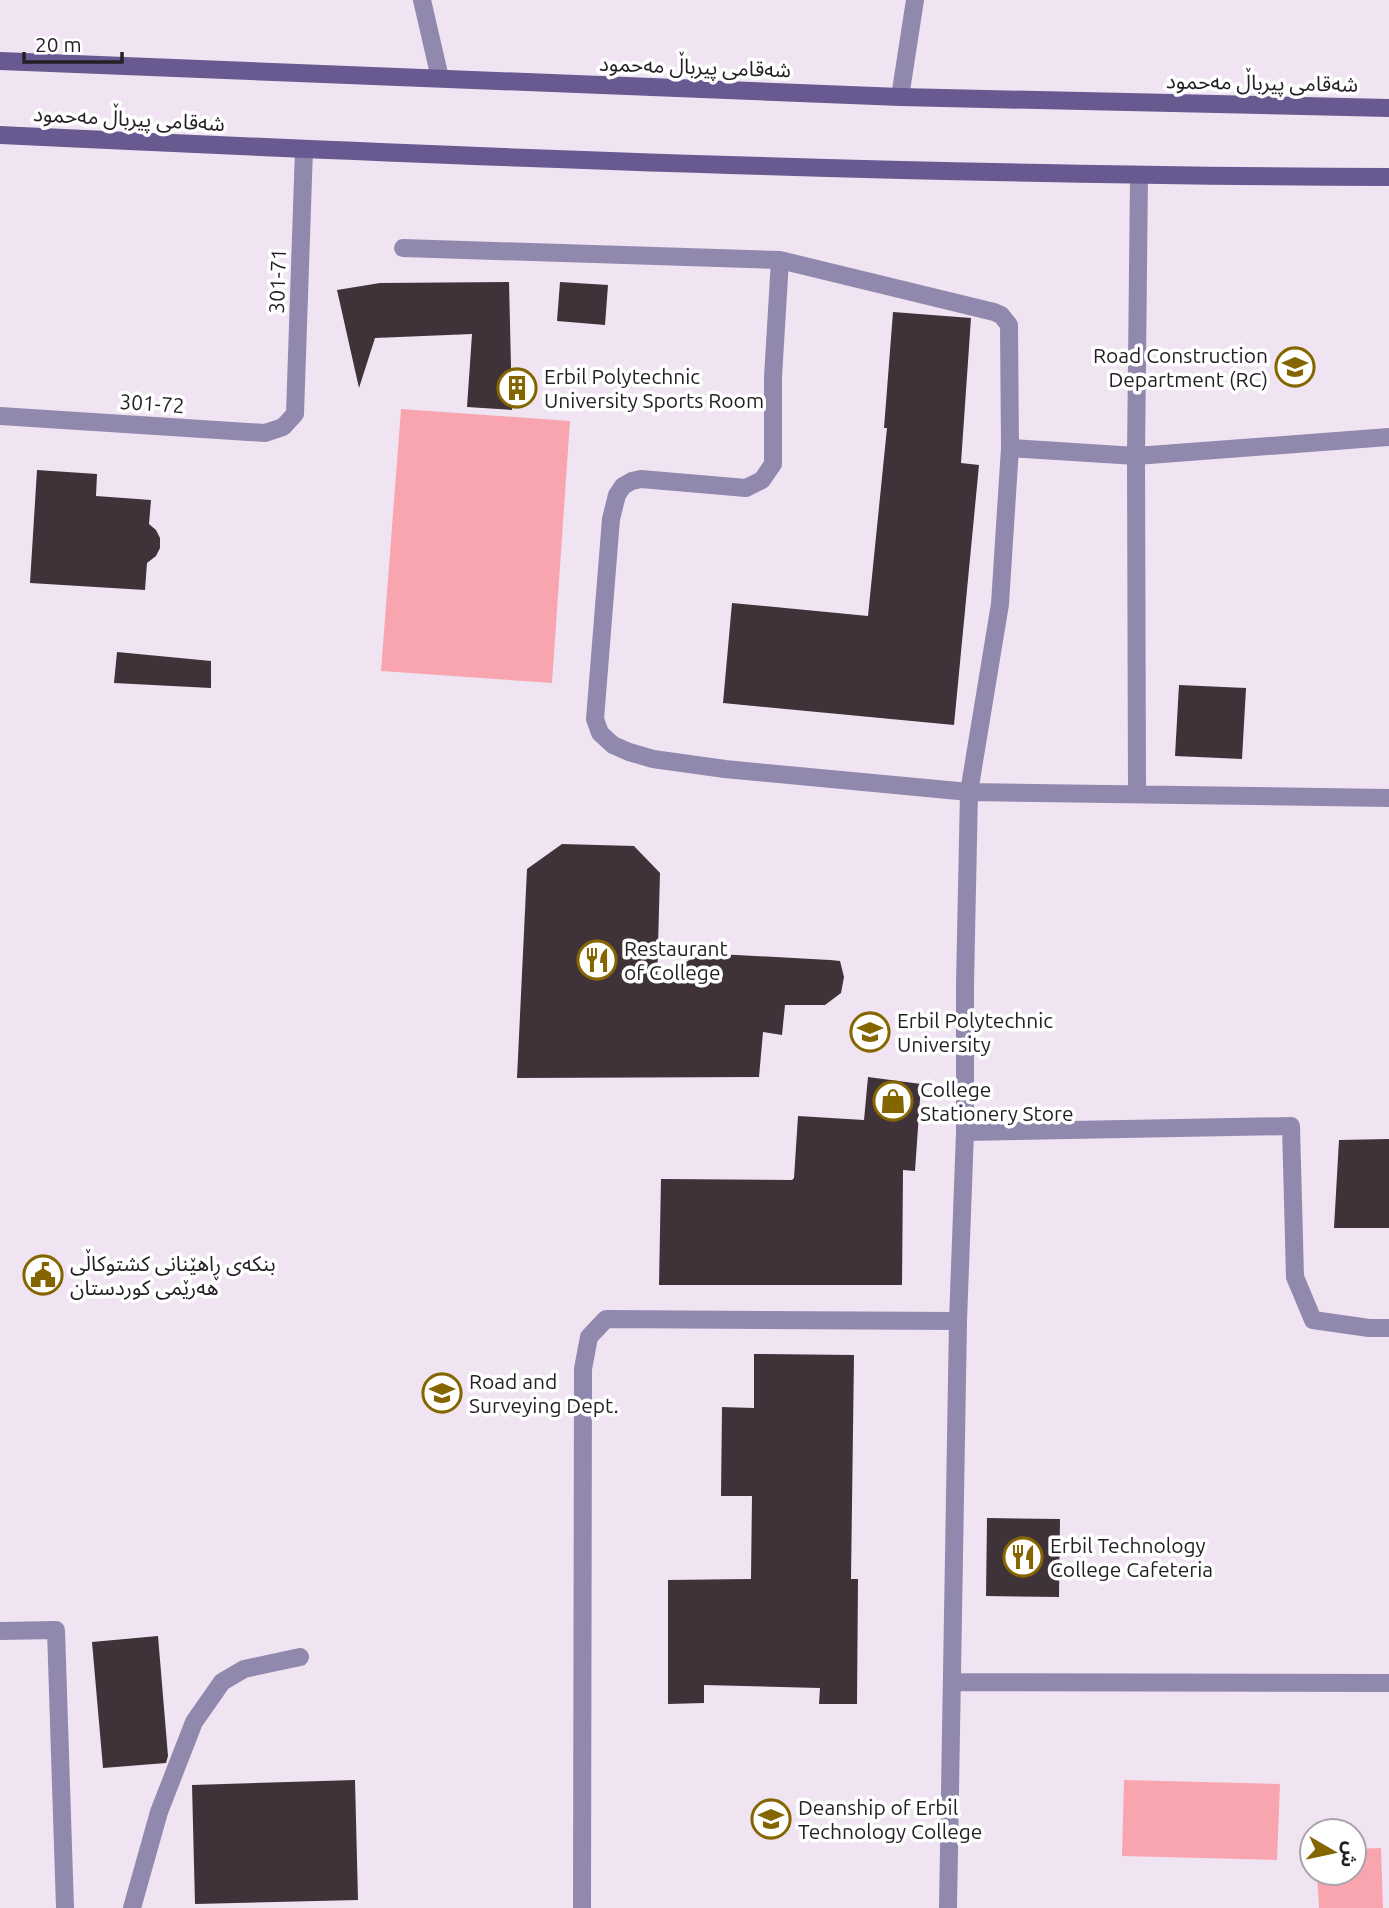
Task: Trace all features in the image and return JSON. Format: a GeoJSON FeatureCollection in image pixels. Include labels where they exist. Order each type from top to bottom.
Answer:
{"type":"FeatureCollection","features":[{"type":"Feature","properties":{"kind":"main road","name":"شەقامی پیرباڵ مەحمود"},"geometry":{"type":"LineString","coordinates":[[0,61],[900,97],[1389,107]]}},
{"type":"Feature","properties":{"kind":"main road","name":"شەقامی پیرباڵ مەحمود"},"geometry":{"type":"LineString","coordinates":[[0,135],[304,149],[1139,176],[1389,177]]}},
{"type":"Feature","properties":{"kind":"street"},"geometry":{"type":"LineString","coordinates":[[422,0],[440,78]]}},
{"type":"Feature","properties":{"kind":"street"},"geometry":{"type":"LineString","coordinates":[[900,97],[915,0]]}},
{"type":"Feature","properties":{"kind":"street","name":"301-71"},"geometry":{"type":"LineString","coordinates":[[295,414],[304,149]]}},
{"type":"Feature","properties":{"kind":"street"},"geometry":{"type":"LineString","coordinates":[[1137,793],[1139,176]]}},
{"type":"Feature","properties":{"kind":"street"},"geometry":{"type":"LineString","coordinates":[[403,248],[780,260],[994,312],[1001,315],[1009,325],[1010,449],[1000,604],[968,792],[965,1132],[958,1321],[948,1908]]}},
{"type":"Feature","properties":{"kind":"street"},"geometry":{"type":"LineString","coordinates":[[780,260],[773,377],[773,464],[762,480],[746,488],[641,479],[623,486],[617,495],[611,519],[595,719],[600,733],[613,745],[653,760],[968,792],[1389,798]]}},
{"type":"Feature","properties":{"kind":"street","name":"301-72"},"geometry":{"type":"LineString","coordinates":[[0,416],[265,433],[283,427],[295,414]]}},
{"type":"Feature","properties":{"kind":"street"},"geometry":{"type":"LineString","coordinates":[[1010,449],[1136,456],[1389,437]]}},
{"type":"Feature","properties":{"kind":"street"},"geometry":{"type":"LineString","coordinates":[[965,1132],[1291,1126],[1295,1277],[1313,1320],[1389,1328]]}},
{"type":"Feature","properties":{"kind":"street"},"geometry":{"type":"LineString","coordinates":[[582,1908],[583,1369],[589,1337],[606,1318],[958,1321]]}},
{"type":"Feature","properties":{"kind":"street"},"geometry":{"type":"LineString","coordinates":[[0,1631],[56,1630],[65,1908]]}},
{"type":"Feature","properties":{"kind":"street"},"geometry":{"type":"LineString","coordinates":[[132,1908],[159,1812],[194,1722],[222,1682],[244,1669],[300,1657]]}},
{"type":"Feature","properties":{"kind":"street"},"geometry":{"type":"LineString","coordinates":[[952,1682],[1389,1683]]}},
{"type":"Feature","properties":{"kind":"shaded area"},"geometry":{"type":"Polygon","coordinates":[[[401,409],[570,421],[552,683],[381,671],[401,409]]]}},
{"type":"Feature","properties":{"kind":"shaded area"},"geometry":{"type":"Polygon","coordinates":[[[1124,1780],[1280,1784],[1277,1860],[1122,1856],[1124,1780]]]}},
{"type":"Feature","properties":{"kind":"shaded area"},"geometry":{"type":"Polygon","coordinates":[[[1368,1848],[1381,1848],[1383,1908],[1319,1908],[1318,1887],[1368,1887],[1368,1848]]]}},
{"type":"Feature","properties":{"kind":"building"},"geometry":{"type":"Polygon","coordinates":[[[509,282],[512,410],[467,407],[472,334],[375,338],[359,388],[337,290],[380,283],[509,282]]]}},
{"type":"Feature","properties":{"kind":"building"},"geometry":{"type":"Polygon","coordinates":[[[560,282],[608,285],[605,325],[557,321],[560,282]]]}},
{"type":"Feature","properties":{"kind":"building"},"geometry":{"type":"Polygon","coordinates":[[[893,312],[971,318],[961,463],[979,465],[954,725],[723,703],[732,603],[868,616],[887,428],[884,428],[893,312]]]}},
{"type":"Feature","properties":{"kind":"building"},"geometry":{"type":"Polygon","coordinates":[[[37,470],[97,474],[96,496],[151,500],[149,524],[160,538],[160,548],[156,556],[147,563],[145,590],[30,583],[37,470]]]}},
{"type":"Feature","properties":{"kind":"building"},"geometry":{"type":"Polygon","coordinates":[[[117,652],[211,661],[211,688],[114,683],[117,652]]]}},
{"type":"Feature","properties":{"kind":"building"},"geometry":{"type":"Polygon","coordinates":[[[1179,685],[1246,688],[1242,759],[1175,756],[1179,685]]]}},
{"type":"Feature","properties":{"kind":"building","name":"Restaurant of College"},"geometry":{"type":"Polygon","coordinates":[[[562,844],[634,846],[660,873],[657,983],[699,953],[830,960],[840,961],[844,977],[841,993],[825,1005],[785,1005],[782,1035],[763,1032],[759,1077],[517,1078],[527,869],[562,844]]]}},
{"type":"Feature","properties":{"kind":"building"},"geometry":{"type":"Polygon","coordinates":[[[868,1077],[921,1084],[915,1171],[903,1170],[902,1285],[659,1285],[661,1179],[792,1180],[798,1116],[864,1120],[868,1077]]]}},
{"type":"Feature","properties":{"kind":"building"},"geometry":{"type":"Polygon","coordinates":[[[1389,1139],[1389,1228],[1334,1228],[1339,1140],[1389,1139]]]}},
{"type":"Feature","properties":{"kind":"building"},"geometry":{"type":"Polygon","coordinates":[[[754,1354],[854,1355],[851,1579],[858,1579],[857,1704],[819,1704],[820,1688],[704,1685],[704,1703],[668,1704],[668,1580],[751,1579],[752,1496],[721,1496],[722,1407],[754,1408],[754,1354]]]}},
{"type":"Feature","properties":{"kind":"building","name":"Erbil Technology College Cafeteria"},"geometry":{"type":"Polygon","coordinates":[[[987,1518],[1060,1519],[1059,1597],[986,1596],[987,1518]]]}},
{"type":"Feature","properties":{"kind":"building"},"geometry":{"type":"Polygon","coordinates":[[[158,1636],[168,1756],[166,1763],[103,1768],[92,1642],[158,1636]]]}},
{"type":"Feature","properties":{"kind":"building"},"geometry":{"type":"Polygon","coordinates":[[[355,1780],[358,1900],[195,1904],[192,1785],[355,1780]]]}},
{"type":"Feature","properties":{"kind":"place","name":"Road Construction Department (RC)"},"geometry":{"type":"Point","coordinates":[1295,367]}},
{"type":"Feature","properties":{"kind":"place","name":"Erbil Polytechnic University Sports Room"},"geometry":{"type":"Point","coordinates":[517,388]}},
{"type":"Feature","properties":{"kind":"place","name":"Restaurant of College"},"geometry":{"type":"Point","coordinates":[597,960]}},
{"type":"Feature","properties":{"kind":"place","name":"Erbil Polytechnic University"},"geometry":{"type":"Point","coordinates":[870,1032]}},
{"type":"Feature","properties":{"kind":"place","name":"College Stationery Store"},"geometry":{"type":"Point","coordinates":[893,1101]}},
{"type":"Feature","properties":{"kind":"place","name":"بنکەی ڕاهێنانی کشتوکاڵی هەرێمی کوردستان"},"geometry":{"type":"Point","coordinates":[43,1275]}},
{"type":"Feature","properties":{"kind":"place","name":"Road and Surveying Dept."},"geometry":{"type":"Point","coordinates":[442,1393]}},
{"type":"Feature","properties":{"kind":"place","name":"Erbil Technology College Cafeteria"},"geometry":{"type":"Point","coordinates":[1023,1557]}},
{"type":"Feature","properties":{"kind":"place","name":"Deanship of Erbil Technology College"},"geometry":{"type":"Point","coordinates":[771,1819]}}]}
